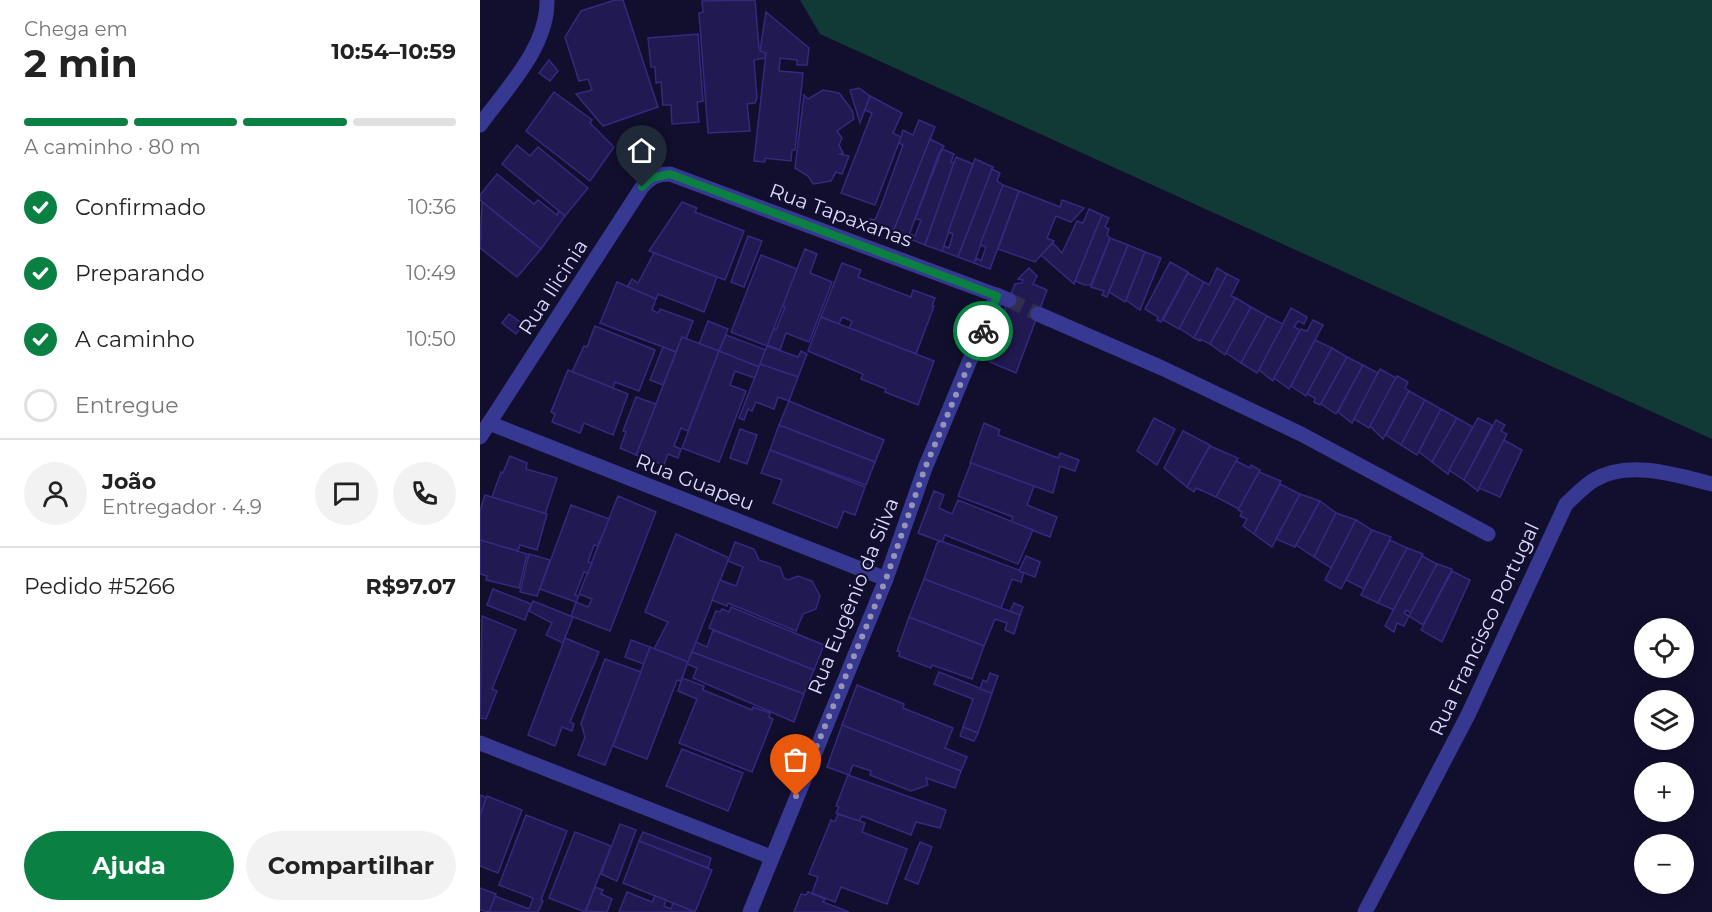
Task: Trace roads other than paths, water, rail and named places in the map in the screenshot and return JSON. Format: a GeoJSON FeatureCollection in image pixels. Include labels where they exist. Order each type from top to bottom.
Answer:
{"type":"FeatureCollection","features":[{"type":"Feature","properties":{"kind":"street"},"geometry":{"type":"LineString","coordinates":[[480,125],[529,57],[542,31],[547,12],[547,0]]}},
{"type":"Feature","properties":{"kind":"street","name":"Rua Tapaxanas"},"geometry":{"type":"LineString","coordinates":[[670,174],[1003,298]]}},
{"type":"Feature","properties":{"kind":"street","name":"Rua Ilicinia"},"geometry":{"type":"LineString","coordinates":[[480,437],[642,187],[651,178],[670,174]]}},
{"type":"Feature","properties":{"kind":"street","name":"Rua Eugênio da Silva"},"geometry":{"type":"LineString","coordinates":[[750,912],[886,579],[925,468],[1003,298]]}},
{"type":"Feature","properties":{"kind":"street"},"geometry":{"type":"LineString","coordinates":[[1038,314],[1162,368],[1291,429],[1488,534]]}},
{"type":"Feature","properties":{"kind":"street","name":"Rua Guapeu"},"geometry":{"type":"LineString","coordinates":[[489,423],[886,579]]}},
{"type":"Feature","properties":{"kind":"street","name":"Rua Francisco Portugal"},"geometry":{"type":"LineString","coordinates":[[1365,912],[1468,715],[1566,504],[1595,479],[1624,470],[1671,473],[1712,484]]}},
{"type":"Feature","properties":{"kind":"street"},"geometry":{"type":"LineString","coordinates":[[480,742],[771,856]]}},
{"type":"Feature","properties":{"kind":"tunnel"},"geometry":{"type":"LineString","coordinates":[[1009,300],[1038,314]]}}]}
